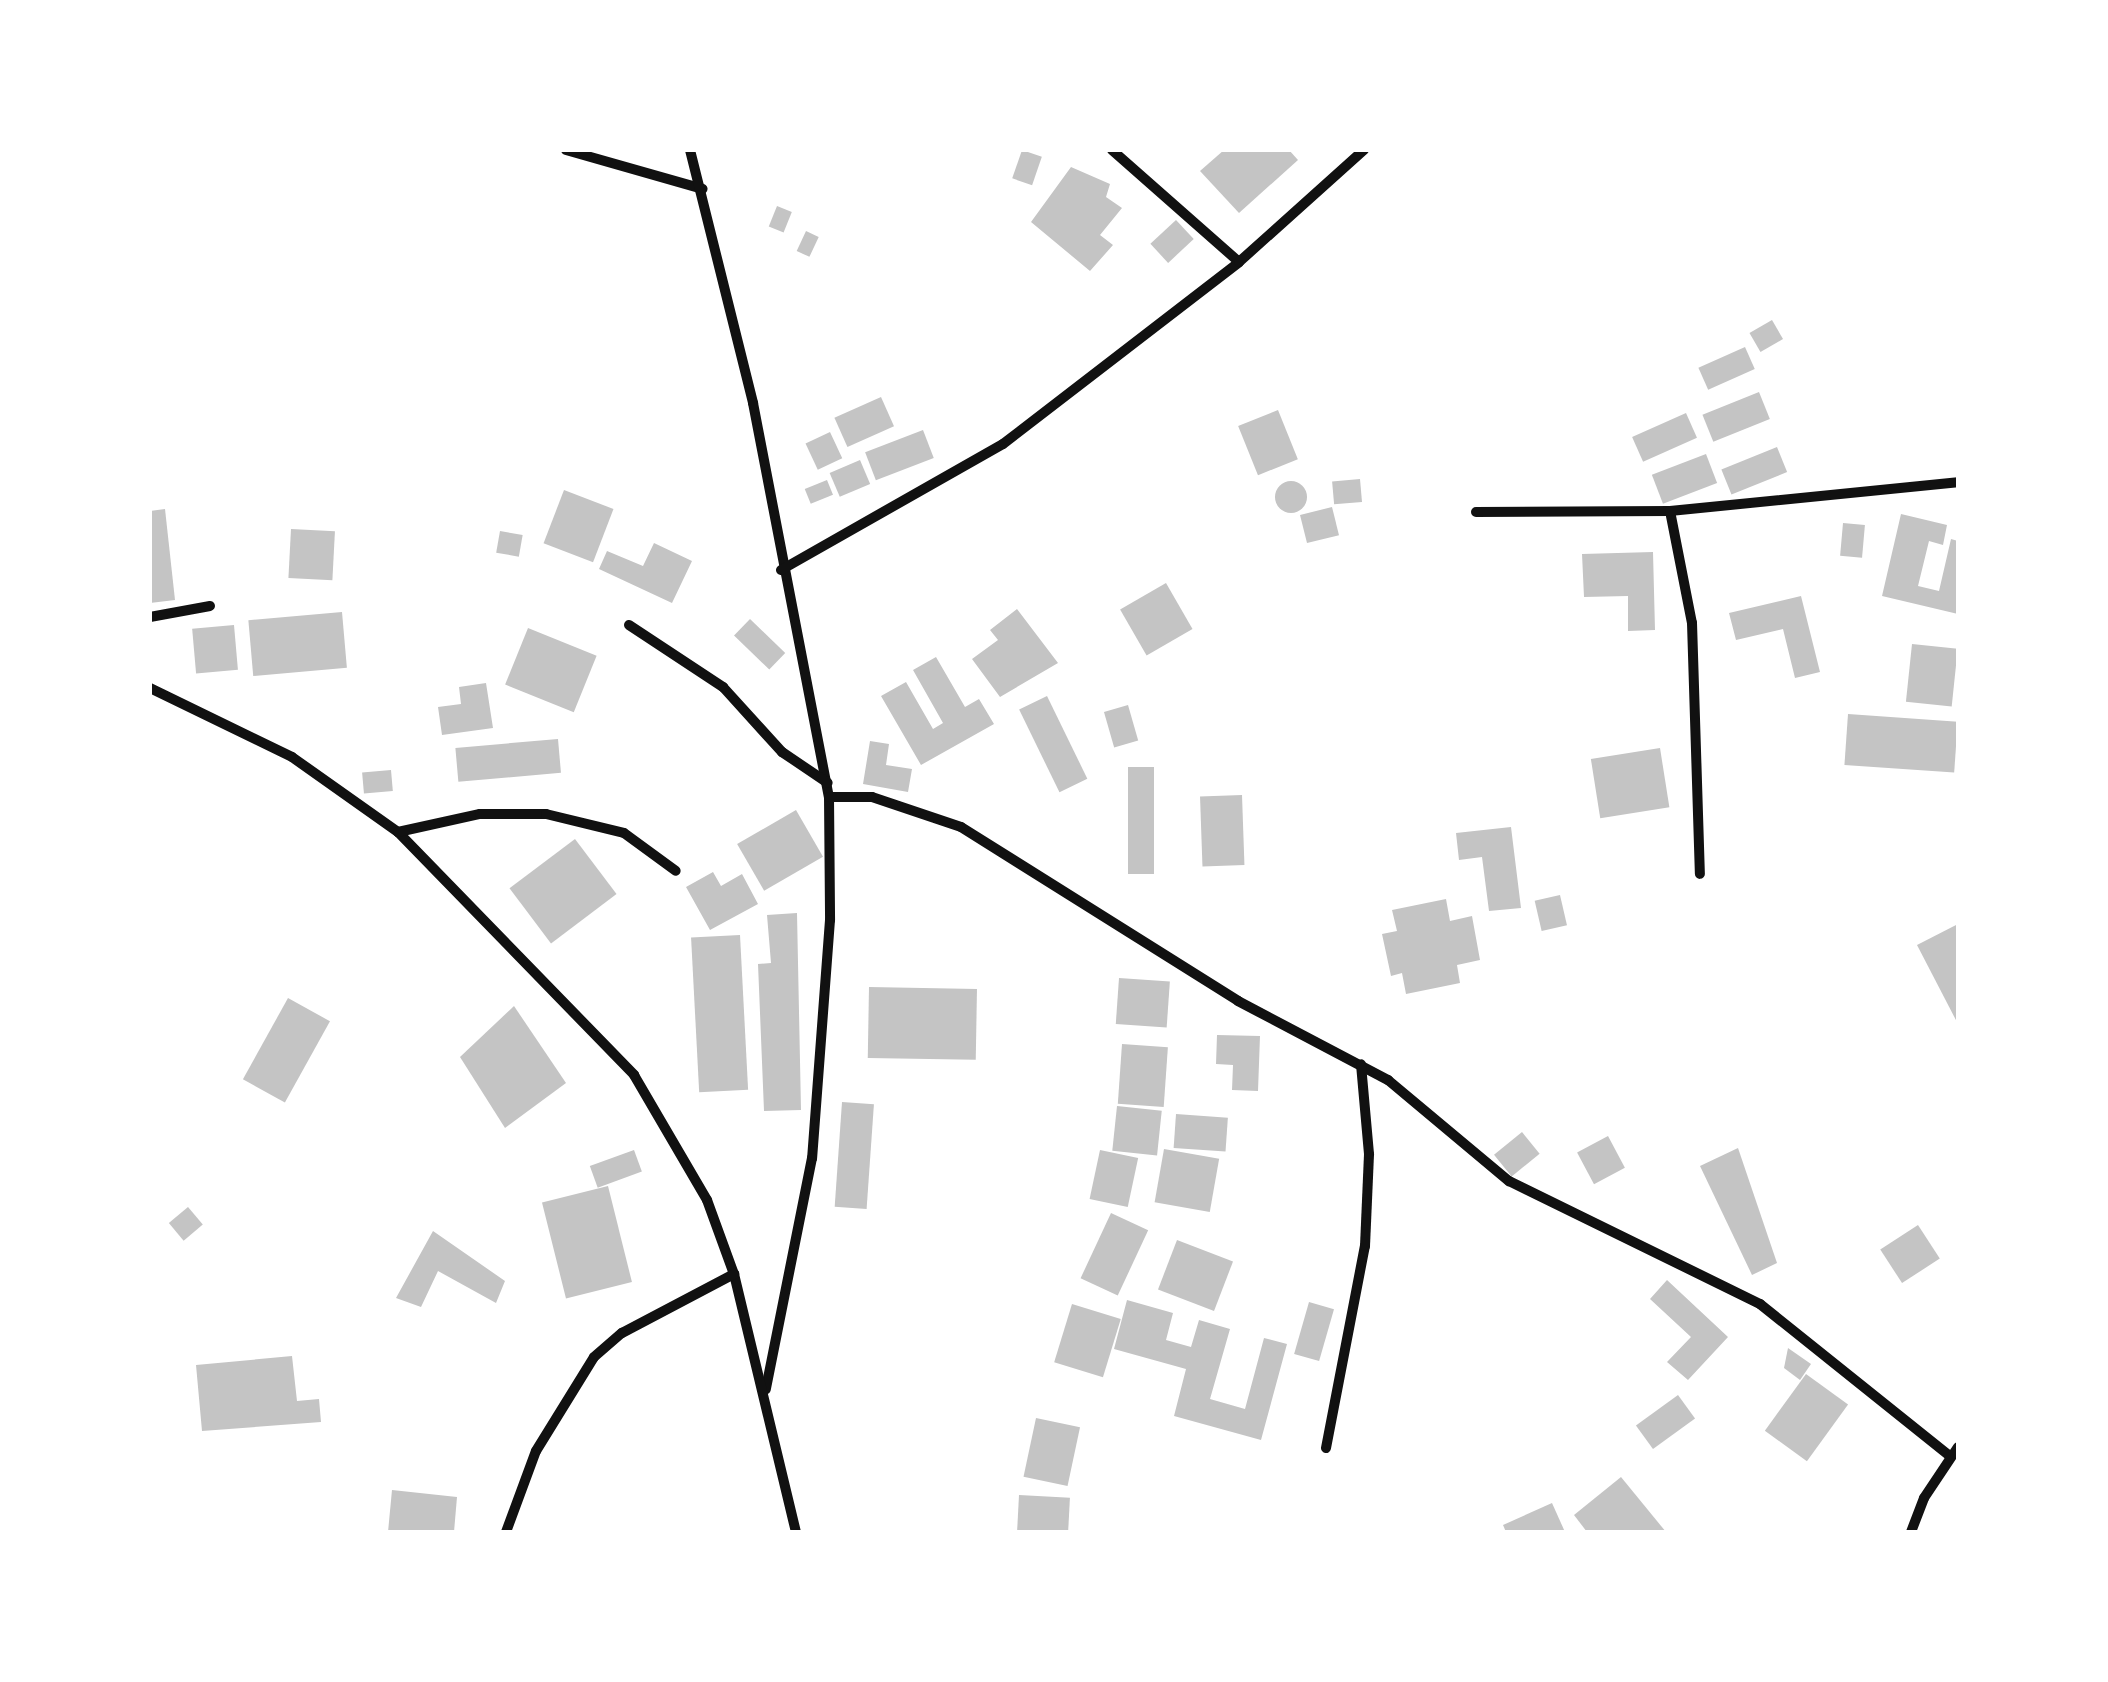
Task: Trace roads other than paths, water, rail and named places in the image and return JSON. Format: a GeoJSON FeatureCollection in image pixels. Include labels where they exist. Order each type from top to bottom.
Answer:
{"type":"FeatureCollection","features":[{"type":"Feature","properties":{"kind":"street"},"geometry":{"type":"LineString","coordinates":[[566,150],[703,188]]}},
{"type":"Feature","properties":{"kind":"street"},"geometry":{"type":"LineString","coordinates":[[690,150],[703,188],[753,403],[781,570],[830,796],[830,920],[812,1158],[766,1390]]}},
{"type":"Feature","properties":{"kind":"street"},"geometry":{"type":"LineString","coordinates":[[1112,150],[1239,262]]}},
{"type":"Feature","properties":{"kind":"street"},"geometry":{"type":"LineString","coordinates":[[781,570],[1003,444],[1239,262],[1364,150]]}},
{"type":"Feature","properties":{"kind":"street"},"geometry":{"type":"LineString","coordinates":[[1476,512],[1670,511],[1958,482]]}},
{"type":"Feature","properties":{"kind":"street"},"geometry":{"type":"LineString","coordinates":[[1670,511],[1692,622],[1700,874]]}},
{"type":"Feature","properties":{"kind":"street"},"geometry":{"type":"LineString","coordinates":[[150,617],[210,606]]}},
{"type":"Feature","properties":{"kind":"street"},"geometry":{"type":"LineString","coordinates":[[629,625],[723,687],[782,752],[828,784]]}},
{"type":"Feature","properties":{"kind":"street"},"geometry":{"type":"LineString","coordinates":[[150,688],[292,757],[398,832],[634,1074],[707,1200],[734,1274],[766,1390],[796,1532]]}},
{"type":"Feature","properties":{"kind":"street"},"geometry":{"type":"LineString","coordinates":[[830,796],[872,797],[961,827],[1238,1001],[1361,1064],[1509,1182],[1760,1304],[1954,1451],[1911,1532]]}},
{"type":"Feature","properties":{"kind":"street"},"geometry":{"type":"LineString","coordinates":[[398,832],[480,814],[546,814],[624,833],[676,871]]}},
{"type":"Feature","properties":{"kind":"street"},"geometry":{"type":"LineString","coordinates":[[1326,1448],[1366,1246],[1368,1142],[1361,1064]]}},
{"type":"Feature","properties":{"kind":"street"},"geometry":{"type":"LineString","coordinates":[[506,1532],[536,1451],[594,1356],[622,1333],[734,1274]]}}]}
